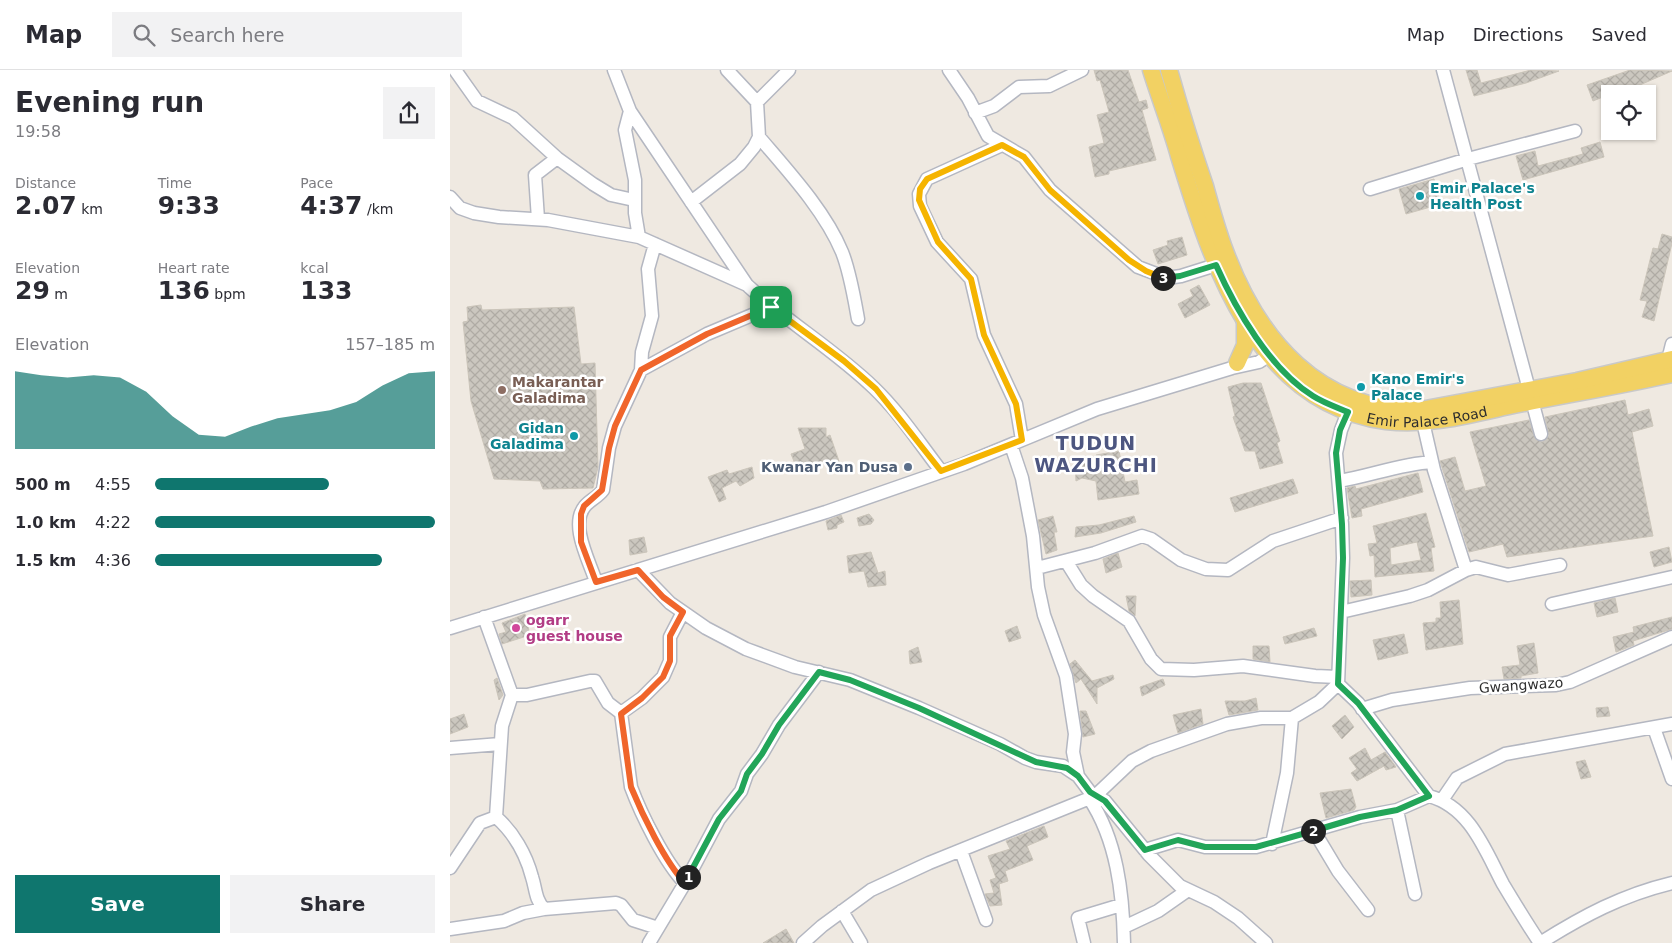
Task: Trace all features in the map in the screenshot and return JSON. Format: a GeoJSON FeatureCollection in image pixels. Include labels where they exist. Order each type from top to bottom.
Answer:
{"type":"FeatureCollection","features":[{"type":"Feature","properties":{"kind":"main road","name":"Emir Palace Road"},"geometry":{"type":"LineString","coordinates":[[1151,70],[1194,209],[1216,265],[1245,319],[1271,345],[1321,385],[1356,401],[1400,410],[1530,396]]}},
{"type":"Feature","properties":{"kind":"main road","name":"Emir Palace Road"},"geometry":{"type":"LineString","coordinates":[[1169,70],[1225,251],[1240,285],[1286,373],[1313,396],[1348,412],[1387,421],[1423,422],[1530,396],[1671,369]]}},
{"type":"Feature","properties":{"kind":"main road"},"geometry":{"type":"LineString","coordinates":[[1234,365],[1246,341],[1245,319]]}},
{"type":"Feature","properties":{"kind":"street"},"geometry":{"type":"LineString","coordinates":[[455,70],[477,100],[513,118],[557,158],[610,195],[634,200]]}},
{"type":"Feature","properties":{"kind":"street"},"geometry":{"type":"LineString","coordinates":[[614,70],[630,111],[747,285],[771,307],[844,361],[876,389],[941,471]]}},
{"type":"Feature","properties":{"kind":"street"},"geometry":{"type":"LineString","coordinates":[[691,202],[740,164],[754,147],[759,137],[757,102],[727,70]]}},
{"type":"Feature","properties":{"kind":"street"},"geometry":{"type":"LineString","coordinates":[[757,102],[789,70]]}},
{"type":"Feature","properties":{"kind":"street"},"geometry":{"type":"LineString","coordinates":[[949,70],[988,136],[1024,157],[1050,190],[1138,267],[1168,278],[1216,265]]}},
{"type":"Feature","properties":{"kind":"street"},"geometry":{"type":"LineString","coordinates":[[975,113],[994,106],[1019,87],[1049,86],[1082,70]]}},
{"type":"Feature","properties":{"kind":"street"},"geometry":{"type":"LineString","coordinates":[[1443,70],[1540,434]]}},
{"type":"Feature","properties":{"kind":"street"},"geometry":{"type":"LineString","coordinates":[[630,111],[625,130],[635,180],[634,200],[638,237]]}},
{"type":"Feature","properties":{"kind":"street"},"geometry":{"type":"LineString","coordinates":[[1370,189],[1468,159],[1575,132]]}},
{"type":"Feature","properties":{"kind":"street"},"geometry":{"type":"LineString","coordinates":[[759,137],[816,207],[829,226],[845,262],[858,319]]}},
{"type":"Feature","properties":{"kind":"street"},"geometry":{"type":"LineString","coordinates":[[1002,145],[927,179],[920,189],[919,200],[938,242],[971,279],[984,335],[1016,404],[1016,443],[1044,615],[1066,676],[1075,734],[1073,752],[1078,776]]}},
{"type":"Feature","properties":{"kind":"street"},"geometry":{"type":"LineString","coordinates":[[538,219],[534,178],[542,168],[557,158]]}},
{"type":"Feature","properties":{"kind":"street"},"geometry":{"type":"LineString","coordinates":[[450,197],[460,208],[474,213],[499,217],[538,219],[638,237],[747,285]]}},
{"type":"Feature","properties":{"kind":"street"},"geometry":{"type":"LineString","coordinates":[[596,582],[581,542],[581,514],[584,506],[602,490],[609,448],[615,426],[641,370],[642,352],[652,316],[648,269],[655,244]]}},
{"type":"Feature","properties":{"kind":"street"},"geometry":{"type":"LineString","coordinates":[[641,370],[707,334],[771,307]]}},
{"type":"Feature","properties":{"kind":"street"},"geometry":{"type":"LineString","coordinates":[[1671,369],[1672,344]]}},
{"type":"Feature","properties":{"kind":"street"},"geometry":{"type":"LineString","coordinates":[[450,628],[826,512],[1016,443],[1098,409],[1234,365],[1271,345]]}},
{"type":"Feature","properties":{"kind":"street"},"geometry":{"type":"LineString","coordinates":[[803,943],[871,890],[961,850],[1092,797],[1132,761],[1162,746],[1242,721],[1292,718],[1320,702],[1338,680],[1342,518],[1338,441],[1348,412]]}},
{"type":"Feature","properties":{"kind":"street"},"geometry":{"type":"LineString","coordinates":[[1423,422],[1432,462],[1466,570]]}},
{"type":"Feature","properties":{"kind":"street"},"geometry":{"type":"LineString","coordinates":[[1339,481],[1379,474],[1407,464],[1432,462]]}},
{"type":"Feature","properties":{"kind":"street"},"geometry":{"type":"LineString","coordinates":[[1037,568],[1142,536],[1151,539],[1180,560],[1206,569],[1228,570],[1273,541],[1342,518]]}},
{"type":"Feature","properties":{"kind":"street"},"geometry":{"type":"LineString","coordinates":[[1066,560],[1081,585],[1093,596],[1129,621],[1154,664],[1161,669],[1194,670],[1243,666],[1338,680],[1429,796],[1442,800],[1475,830],[1518,910],[1540,943],[1595,909],[1634,894],[1672,884]]}},
{"type":"Feature","properties":{"kind":"street"},"geometry":{"type":"LineString","coordinates":[[1341,612],[1428,590],[1466,570],[1483,568],[1508,575],[1560,565]]}},
{"type":"Feature","properties":{"kind":"street"},"geometry":{"type":"LineString","coordinates":[[638,570],[663,597],[683,612],[726,640],[760,656],[850,680],[1000,744],[1025,758],[1036,762],[1063,766],[1078,776],[1092,797],[1113,849],[1124,927],[1124,943]]}},
{"type":"Feature","properties":{"kind":"street"},"geometry":{"type":"LineString","coordinates":[[1552,604],[1672,577]]}},
{"type":"Feature","properties":{"kind":"street"},"geometry":{"type":"LineString","coordinates":[[621,714],[642,698],[663,677],[670,661],[670,636],[683,612]]}},
{"type":"Feature","properties":{"kind":"street"},"geometry":{"type":"LineString","coordinates":[[484,617],[512,695],[504,716],[500,744],[496,817]]}},
{"type":"Feature","properties":{"kind":"street","name":"Gwangwazo"},"geometry":{"type":"LineString","coordinates":[[1362,709],[1392,700],[1470,688],[1556,685],[1570,682],[1672,637]]}},
{"type":"Feature","properties":{"kind":"street"},"geometry":{"type":"LineString","coordinates":[[649,943],[685,883],[719,819],[741,791],[747,774],[762,754],[779,725],[819,672]]}},
{"type":"Feature","properties":{"kind":"street"},"geometry":{"type":"LineString","coordinates":[[512,695],[527,695],[592,680],[595,682],[608,703],[621,714],[631,787],[650,830],[678,876],[685,883]]}},
{"type":"Feature","properties":{"kind":"street"},"geometry":{"type":"LineString","coordinates":[[1272,844],[1287,773],[1292,718]]}},
{"type":"Feature","properties":{"kind":"street"},"geometry":{"type":"LineString","coordinates":[[1442,800],[1457,778],[1505,754],[1566,744],[1602,735],[1672,724]]}},
{"type":"Feature","properties":{"kind":"street"},"geometry":{"type":"LineString","coordinates":[[1654,728],[1672,779]]}},
{"type":"Feature","properties":{"kind":"street"},"geometry":{"type":"LineString","coordinates":[[450,748],[500,744]]}},
{"type":"Feature","properties":{"kind":"street"},"geometry":{"type":"LineString","coordinates":[[1145,850],[1178,840],[1212,848],[1256,847],[1272,844],[1360,817],[1397,810],[1429,796]]}},
{"type":"Feature","properties":{"kind":"street"},"geometry":{"type":"LineString","coordinates":[[1092,797],[1105,801],[1145,850],[1172,879],[1188,890],[1214,902],[1238,918],[1266,943]]}},
{"type":"Feature","properties":{"kind":"street"},"geometry":{"type":"LineString","coordinates":[[1397,810],[1414,894]]}},
{"type":"Feature","properties":{"kind":"street"},"geometry":{"type":"LineString","coordinates":[[450,868],[480,823],[496,817]]}},
{"type":"Feature","properties":{"kind":"street"},"geometry":{"type":"LineString","coordinates":[[496,817],[506,826],[520,849],[532,877],[536,899],[544,909]]}},
{"type":"Feature","properties":{"kind":"street"},"geometry":{"type":"LineString","coordinates":[[1314,831],[1338,870],[1368,910]]}},
{"type":"Feature","properties":{"kind":"street"},"geometry":{"type":"LineString","coordinates":[[961,850],[986,920]]}},
{"type":"Feature","properties":{"kind":"street"},"geometry":{"type":"LineString","coordinates":[[1124,927],[1158,911],[1188,890]]}},
{"type":"Feature","properties":{"kind":"street"},"geometry":{"type":"LineString","coordinates":[[450,929],[504,921],[544,909],[616,902],[621,905],[633,920],[658,928]]}},
{"type":"Feature","properties":{"kind":"street"},"geometry":{"type":"LineString","coordinates":[[1084,943],[1078,918],[1121,905]]}},
{"type":"Feature","properties":{"kind":"street"},"geometry":{"type":"LineString","coordinates":[[842,911],[861,943]]}},
{"type":"Feature","properties":{"kind":"building"},"geometry":{"type":"Polygon","coordinates":[[[1094,70],[1128,70],[1139,102],[1146,100],[1148,108],[1142,110],[1156,160],[1109,171],[1109,174],[1095,177],[1089,147],[1104,143],[1097,115],[1109,112],[1100,80],[1097,81],[1094,70]]]}},
{"type":"Feature","properties":{"kind":"building"},"geometry":{"type":"Polygon","coordinates":[[[1466,70],[1477,70],[1481,83],[1531,70],[1559,71],[1526,83],[1474,96],[1466,70]]]}},
{"type":"Feature","properties":{"kind":"building"},"geometry":{"type":"Polygon","coordinates":[[[1630,70],[1672,71],[1640,85],[1601,85],[1601,98],[1593,101],[1587,85],[1630,70]]]}},
{"type":"Feature","properties":{"kind":"building"},"geometry":{"type":"Polygon","coordinates":[[[1600,142],[1604,157],[1523,180],[1516,156],[1535,151],[1538,166],[1583,154],[1581,148],[1600,142]]]}},
{"type":"Feature","properties":{"kind":"building","name":"Emir Palace's Health Post"},"geometry":{"type":"Polygon","coordinates":[[[1434,179],[1441,204],[1406,214],[1399,189],[1434,179]]]}},
{"type":"Feature","properties":{"kind":"building"},"geometry":{"type":"Polygon","coordinates":[[[1662,234],[1672,237],[1672,243],[1654,321],[1642,317],[1647,301],[1640,300],[1653,248],[1658,249],[1662,234]]]}},
{"type":"Feature","properties":{"kind":"building"},"geometry":{"type":"Polygon","coordinates":[[[1182,237],[1187,255],[1158,264],[1153,250],[1168,245],[1167,241],[1182,237]]]}},
{"type":"Feature","properties":{"kind":"building"},"geometry":{"type":"Polygon","coordinates":[[[1199,285],[1210,305],[1185,318],[1178,304],[1193,296],[1190,290],[1199,285]]]}},
{"type":"Feature","properties":{"kind":"building","name":"Makarantar Galadima"},"geometry":{"type":"Polygon","coordinates":[[[481,305],[482,310],[574,307],[581,364],[595,363],[598,467],[593,488],[543,489],[540,481],[494,479],[471,401],[463,322],[468,321],[467,307],[481,305]]]}},
{"type":"Feature","properties":{"kind":"building"},"geometry":{"type":"Polygon","coordinates":[[[1243,383],[1261,383],[1280,441],[1277,443],[1283,463],[1260,469],[1255,451],[1245,451],[1233,417],[1235,416],[1228,387],[1243,383]]]}},
{"type":"Feature","properties":{"kind":"building"},"geometry":{"type":"Polygon","coordinates":[[[1625,400],[1628,415],[1649,409],[1653,426],[1632,432],[1653,536],[1507,557],[1503,544],[1469,552],[1440,461],[1455,457],[1465,491],[1486,486],[1470,432],[1529,420],[1535,439],[1543,442],[1549,436],[1545,417],[1625,400]]]}},
{"type":"Feature","properties":{"kind":"building"},"geometry":{"type":"Polygon","coordinates":[[[798,428],[826,428],[826,437],[830,435],[841,467],[831,472],[827,459],[811,468],[810,463],[796,466],[791,454],[805,449],[798,428]]]}},
{"type":"Feature","properties":{"kind":"building"},"geometry":{"type":"Polygon","coordinates":[[[1119,451],[1125,482],[1137,480],[1139,494],[1098,500],[1096,481],[1082,478],[1076,481],[1075,462],[1080,460],[1097,463],[1096,455],[1119,451]]]}},
{"type":"Feature","properties":{"kind":"building"},"geometry":{"type":"Polygon","coordinates":[[[752,467],[754,478],[740,486],[736,481],[722,488],[726,499],[719,502],[708,477],[727,470],[729,474],[752,467]]]}},
{"type":"Feature","properties":{"kind":"building"},"geometry":{"type":"Polygon","coordinates":[[[1418,473],[1423,492],[1361,509],[1362,516],[1352,518],[1347,488],[1355,486],[1356,489],[1418,473]]]}},
{"type":"Feature","properties":{"kind":"building"},"geometry":{"type":"Polygon","coordinates":[[[1293,479],[1298,493],[1235,512],[1230,498],[1293,479]]]}},
{"type":"Feature","properties":{"kind":"building"},"geometry":{"type":"Polygon","coordinates":[[[1426,513],[1435,547],[1431,548],[1434,571],[1375,577],[1374,555],[1370,556],[1368,544],[1377,543],[1373,526],[1426,513]],[[1417,542],[1390,548],[1391,565],[1421,560],[1417,542]]]}},
{"type":"Feature","properties":{"kind":"building"},"geometry":{"type":"Polygon","coordinates":[[[869,514],[874,520],[871,524],[859,526],[857,518],[869,514]]]}},
{"type":"Feature","properties":{"kind":"building"},"geometry":{"type":"Polygon","coordinates":[[[841,515],[844,522],[837,525],[837,528],[828,530],[826,521],[841,515]]]}},
{"type":"Feature","properties":{"kind":"building"},"geometry":{"type":"Polygon","coordinates":[[[1053,516],[1057,532],[1054,532],[1057,550],[1046,554],[1038,520],[1053,516]]]}},
{"type":"Feature","properties":{"kind":"building"},"geometry":{"type":"Polygon","coordinates":[[[1134,516],[1136,522],[1101,533],[1075,537],[1076,527],[1099,525],[1134,516]]]}},
{"type":"Feature","properties":{"kind":"building"},"geometry":{"type":"Polygon","coordinates":[[[644,537],[647,552],[630,555],[629,540],[644,537]]]}},
{"type":"Feature","properties":{"kind":"building"},"geometry":{"type":"Polygon","coordinates":[[[1669,547],[1672,562],[1654,567],[1650,552],[1669,547]]]}},
{"type":"Feature","properties":{"kind":"building"},"geometry":{"type":"Polygon","coordinates":[[[871,552],[878,573],[885,571],[886,585],[868,587],[864,571],[849,573],[847,556],[871,552]]]}},
{"type":"Feature","properties":{"kind":"building"},"geometry":{"type":"Polygon","coordinates":[[[1118,553],[1122,567],[1106,573],[1103,559],[1118,553]]]}},
{"type":"Feature","properties":{"kind":"building"},"geometry":{"type":"Polygon","coordinates":[[[1371,580],[1372,595],[1351,597],[1350,581],[1371,580]]]}},
{"type":"Feature","properties":{"kind":"building"},"geometry":{"type":"Polygon","coordinates":[[[1126,596],[1136,596],[1135,616],[1129,611],[1126,596]]]}},
{"type":"Feature","properties":{"kind":"building"},"geometry":{"type":"Polygon","coordinates":[[[1615,598],[1618,612],[1597,617],[1594,603],[1615,598]]]}},
{"type":"Feature","properties":{"kind":"building"},"geometry":{"type":"Polygon","coordinates":[[[1459,600],[1463,644],[1426,650],[1423,623],[1436,622],[1436,618],[1441,618],[1440,602],[1459,600]]]}},
{"type":"Feature","properties":{"kind":"building","name":"ogarr guest house"},"geometry":{"type":"Polygon","coordinates":[[[525,614],[530,635],[502,644],[499,634],[506,632],[502,623],[525,614]]]}},
{"type":"Feature","properties":{"kind":"building"},"geometry":{"type":"Polygon","coordinates":[[[1672,617],[1672,629],[1633,641],[1634,645],[1616,652],[1613,637],[1634,632],[1633,627],[1672,617]]]}},
{"type":"Feature","properties":{"kind":"building"},"geometry":{"type":"Polygon","coordinates":[[[1017,626],[1021,638],[1009,642],[1005,631],[1017,626]]]}},
{"type":"Feature","properties":{"kind":"building"},"geometry":{"type":"Polygon","coordinates":[[[1314,628],[1317,636],[1285,644],[1283,637],[1314,628]]]}},
{"type":"Feature","properties":{"kind":"building"},"geometry":{"type":"Polygon","coordinates":[[[1404,634],[1408,653],[1378,660],[1373,640],[1404,634]]]}},
{"type":"Feature","properties":{"kind":"building"},"geometry":{"type":"Polygon","coordinates":[[[1534,643],[1538,673],[1521,676],[1521,678],[1504,679],[1502,667],[1520,665],[1517,646],[1534,643]]]}},
{"type":"Feature","properties":{"kind":"building"},"geometry":{"type":"Polygon","coordinates":[[[1253,646],[1269,646],[1270,662],[1253,659],[1253,646]]]}},
{"type":"Feature","properties":{"kind":"building"},"geometry":{"type":"Polygon","coordinates":[[[918,647],[922,662],[910,664],[909,651],[918,647]]]}},
{"type":"Feature","properties":{"kind":"building"},"geometry":{"type":"Polygon","coordinates":[[[1075,660],[1092,681],[1113,675],[1114,679],[1097,688],[1097,704],[1081,679],[1076,683],[1070,664],[1075,660]]]}},
{"type":"Feature","properties":{"kind":"building"},"geometry":{"type":"Polygon","coordinates":[[[497,678],[503,695],[499,700],[494,680],[497,678]]]}},
{"type":"Feature","properties":{"kind":"building"},"geometry":{"type":"Polygon","coordinates":[[[1163,679],[1165,685],[1142,696],[1140,687],[1163,679]]]}},
{"type":"Feature","properties":{"kind":"building"},"geometry":{"type":"Polygon","coordinates":[[[1256,698],[1258,710],[1229,715],[1225,701],[1245,701],[1256,698]]]}},
{"type":"Feature","properties":{"kind":"building"},"geometry":{"type":"Polygon","coordinates":[[[1608,707],[1610,716],[1597,717],[1596,708],[1608,707]]]}},
{"type":"Feature","properties":{"kind":"building"},"geometry":{"type":"Polygon","coordinates":[[[1201,709],[1203,724],[1178,733],[1173,715],[1201,709]]]}},
{"type":"Feature","properties":{"kind":"building"},"geometry":{"type":"Polygon","coordinates":[[[1080,711],[1086,711],[1095,734],[1083,737],[1080,711]]]}},
{"type":"Feature","properties":{"kind":"building"},"geometry":{"type":"Polygon","coordinates":[[[464,714],[468,727],[450,734],[450,719],[464,714]]]}},
{"type":"Feature","properties":{"kind":"building"},"geometry":{"type":"Polygon","coordinates":[[[1345,715],[1354,727],[1342,739],[1332,726],[1345,715]]]}},
{"type":"Feature","properties":{"kind":"building"},"geometry":{"type":"Polygon","coordinates":[[[1365,748],[1371,760],[1385,752],[1396,767],[1386,770],[1384,766],[1357,781],[1351,773],[1357,769],[1349,758],[1365,748]]]}},
{"type":"Feature","properties":{"kind":"building"},"geometry":{"type":"Polygon","coordinates":[[[1585,760],[1591,777],[1581,779],[1576,762],[1585,760]]]}},
{"type":"Feature","properties":{"kind":"building"},"geometry":{"type":"Polygon","coordinates":[[[1351,789],[1356,807],[1354,810],[1326,818],[1320,793],[1351,789]]]}},
{"type":"Feature","properties":{"kind":"building"},"geometry":{"type":"Polygon","coordinates":[[[1044,826],[1048,837],[1027,846],[1033,860],[1005,871],[1008,881],[999,884],[1002,905],[990,906],[985,894],[994,893],[990,880],[996,878],[988,856],[1010,849],[1006,841],[1044,826]]]}},
{"type":"Feature","properties":{"kind":"building"},"geometry":{"type":"Polygon","coordinates":[[[786,929],[794,943],[763,943],[786,929]]]}},
{"type":"Feature","properties":{"kind":"place","name":"Emir Palace's Health Post"},"geometry":{"type":"Point","coordinates":[1420,196]}},
{"type":"Feature","properties":{"kind":"place","name":"Kano Emir's Palace"},"geometry":{"type":"Point","coordinates":[1361,387]}},
{"type":"Feature","properties":{"kind":"place","name":"Makarantar Galadima"},"geometry":{"type":"Point","coordinates":[502,390]}},
{"type":"Feature","properties":{"kind":"place","name":"Gidan Galadima"},"geometry":{"type":"Point","coordinates":[574,436]}},
{"type":"Feature","properties":{"kind":"place","name":"Kwanar Yan Dusa"},"geometry":{"type":"Point","coordinates":[908,467]}},
{"type":"Feature","properties":{"kind":"place","name":"ogarr guest house"},"geometry":{"type":"Point","coordinates":[516,628]}},
{"type":"Feature","properties":{"kind":"district","name":"TUDUN WAZURCHI"},"geometry":{"type":"Point","coordinates":[1096,454]}},
{"type":"Feature","properties":{"kind":"route"},"geometry":{"type":"LineString","coordinates":[[1002,145],[1024,157],[1050,190],[1138,267],[1162,278],[1168,278],[1216,265],[1228,292],[1245,319],[1260,342],[1286,373],[1313,396],[1348,412],[1340,430],[1336,453],[1343,558],[1338,684],[1358,703],[1429,796],[1397,810],[1360,817],[1272,844],[1256,847],[1220,848],[1170,840],[1145,850],[1105,801],[1090,792],[1078,776],[1067,768],[1025,758],[1000,744],[919,708],[850,680],[819,672],[805,692],[791,707],[762,754],[747,774],[741,791],[719,819],[685,883],[678,876],[650,830],[631,787],[621,714],[642,698],[663,677],[670,661],[670,636],[673,627],[683,612],[663,597],[638,570],[596,582],[581,542],[581,514],[584,506],[598,496],[604,487],[609,448],[615,426],[641,370],[661,361],[707,334],[771,307],[844,361],[876,389],[941,471],[964,464],[1022,440],[1016,404],[1011,389],[984,335],[975,288],[967,272],[938,242],[928,226],[920,206],[920,189],[927,179],[1002,145]]}}]}
